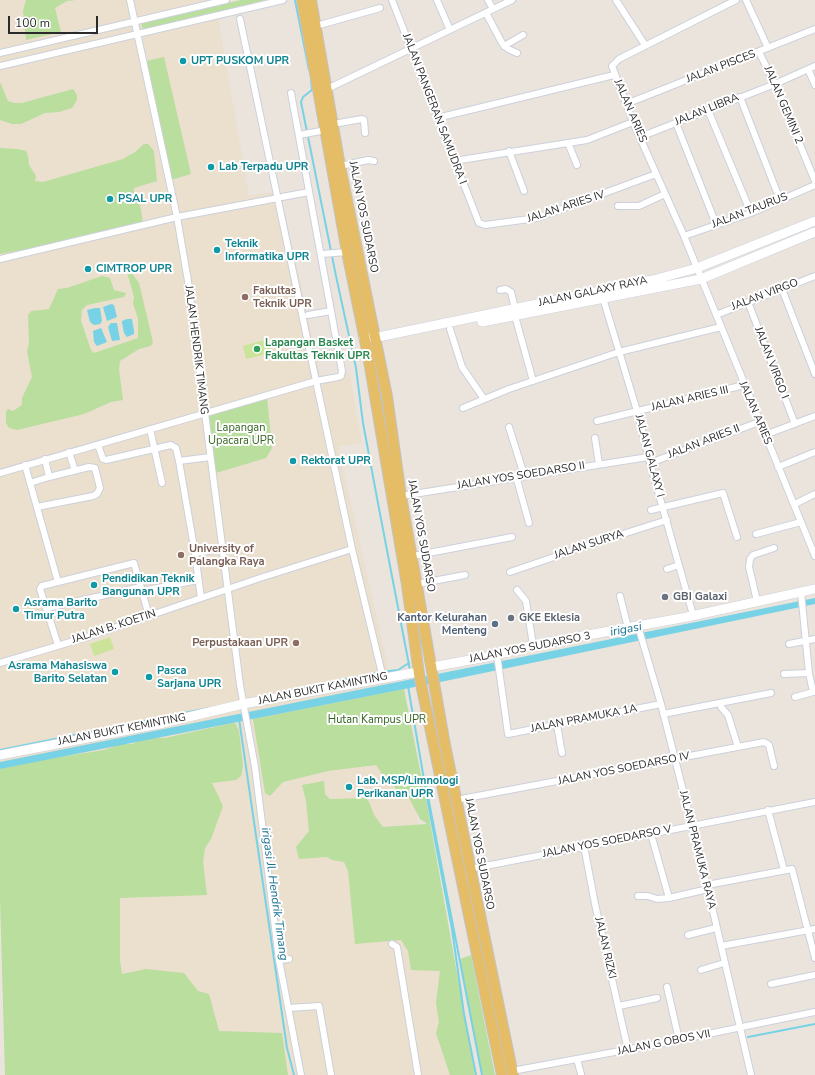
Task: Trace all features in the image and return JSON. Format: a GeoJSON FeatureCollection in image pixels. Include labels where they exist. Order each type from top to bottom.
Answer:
{"type":"FeatureCollection","features":[{"type":"Feature","properties":{"kind":"main road","name":"JALAN YOS SUDARSO"},"geometry":{"type":"LineString","coordinates":[[302,0],[340,184],[376,340],[387,396],[401,496],[413,556],[412,584],[417,673],[421,686],[502,1075]]}},
{"type":"Feature","properties":{"kind":"main road","name":"JALAN YOS SUDARSO"},"geometry":{"type":"LineString","coordinates":[[311,0],[327,89],[329,127],[340,166],[340,184],[347,252],[412,584],[432,669],[481,925],[515,1074]]}},
{"type":"Feature","properties":{"kind":"main road"},"geometry":{"type":"LineString","coordinates":[[438,768],[450,766]]}},
{"type":"Feature","properties":{"kind":"main road"},"geometry":{"type":"LineString","coordinates":[[475,948],[486,947]]}},
{"type":"Feature","properties":{"kind":"street","name":"JALAN HENDRIK TIMANG"},"geometry":{"type":"LineString","coordinates":[[130,0],[177,217],[192,314],[222,549],[244,707],[247,716],[279,960]]}},
{"type":"Feature","properties":{"kind":"street"},"geometry":{"type":"LineString","coordinates":[[226,0],[0,52],[2,66],[137,33],[283,0]]}},
{"type":"Feature","properties":{"kind":"street","name":"JALAN PANGERAN SAMUDRA I"},"geometry":{"type":"LineString","coordinates":[[392,0],[476,219]]}},
{"type":"Feature","properties":{"kind":"street"},"geometry":{"type":"LineString","coordinates":[[437,0],[450,30]]}},
{"type":"Feature","properties":{"kind":"street"},"geometry":{"type":"LineString","coordinates":[[488,0],[493,9]]}},
{"type":"Feature","properties":{"kind":"street"},"geometry":{"type":"LineString","coordinates":[[327,89],[512,0]]}},
{"type":"Feature","properties":{"kind":"street"},"geometry":{"type":"LineString","coordinates":[[616,0],[645,46],[735,0]]}},
{"type":"Feature","properties":{"kind":"street"},"geometry":{"type":"LineString","coordinates":[[746,0],[768,48]]}},
{"type":"Feature","properties":{"kind":"street"},"geometry":{"type":"LineString","coordinates":[[316,26],[380,8]]}},
{"type":"Feature","properties":{"kind":"street"},"geometry":{"type":"LineString","coordinates":[[486,13],[504,46],[517,53]]}},
{"type":"Feature","properties":{"kind":"street"},"geometry":{"type":"LineString","coordinates":[[240,19],[280,197],[316,381],[352,549],[383,678]]}},
{"type":"Feature","properties":{"kind":"street","name":"JALAN PISCES"},"geometry":{"type":"LineString","coordinates":[[626,104],[815,29]]}},
{"type":"Feature","properties":{"kind":"street"},"geometry":{"type":"LineString","coordinates":[[89,31],[92,44]]}},
{"type":"Feature","properties":{"kind":"street"},"geometry":{"type":"LineString","coordinates":[[504,46],[523,36]]}},
{"type":"Feature","properties":{"kind":"street","name":"JALAN ARIES"},"geometry":{"type":"LineString","coordinates":[[645,46],[614,62],[612,66],[614,75],[633,122],[684,236],[815,556]]}},
{"type":"Feature","properties":{"kind":"street","name":"JALAN GEMINI 2"},"geometry":{"type":"LineString","coordinates":[[759,52],[775,84],[815,181]]}},
{"type":"Feature","properties":{"kind":"street","name":"JALAN LIBRA"},"geometry":{"type":"LineString","coordinates":[[640,137],[775,84],[815,66]]}},
{"type":"Feature","properties":{"kind":"street"},"geometry":{"type":"LineString","coordinates":[[808,69],[815,85]]}},
{"type":"Feature","properties":{"kind":"street"},"geometry":{"type":"LineString","coordinates":[[437,118],[614,75]]}},
{"type":"Feature","properties":{"kind":"street"},"geometry":{"type":"LineString","coordinates":[[0,473],[316,381],[338,377],[342,373],[331,311],[327,254],[309,192],[304,134],[291,93]]}},
{"type":"Feature","properties":{"kind":"street"},"geometry":{"type":"LineString","coordinates":[[740,97],[780,200]]}},
{"type":"Feature","properties":{"kind":"street"},"geometry":{"type":"LineString","coordinates":[[708,110],[751,213]]}},
{"type":"Feature","properties":{"kind":"street"},"geometry":{"type":"LineString","coordinates":[[304,134],[362,119],[364,120],[365,133]]}},
{"type":"Feature","properties":{"kind":"street"},"geometry":{"type":"LineString","coordinates":[[454,161],[594,138],[633,122]]}},
{"type":"Feature","properties":{"kind":"street"},"geometry":{"type":"LineString","coordinates":[[676,124],[716,224]]}},
{"type":"Feature","properties":{"kind":"street"},"geometry":{"type":"LineString","coordinates":[[568,143],[577,165]]}},
{"type":"Feature","properties":{"kind":"street"},"geometry":{"type":"LineString","coordinates":[[509,151],[524,191]]}},
{"type":"Feature","properties":{"kind":"street"},"geometry":{"type":"LineString","coordinates":[[340,166],[368,160],[374,161]]}},
{"type":"Feature","properties":{"kind":"street","name":"JALAN ARIES IV"},"geometry":{"type":"LineString","coordinates":[[476,219],[479,223],[485,225],[536,218],[656,174]]}},
{"type":"Feature","properties":{"kind":"street","name":"JALAN TAURUS"},"geometry":{"type":"LineString","coordinates":[[684,236],[751,213],[815,185]]}},
{"type":"Feature","properties":{"kind":"street"},"geometry":{"type":"LineString","coordinates":[[0,259],[177,217],[309,192]]}},
{"type":"Feature","properties":{"kind":"street"},"geometry":{"type":"LineString","coordinates":[[618,206],[639,206],[665,194]]}},
{"type":"Feature","properties":{"kind":"street","name":"JALAN GALAXY RAYA"},"geometry":{"type":"LineString","coordinates":[[365,342],[581,299],[646,282],[697,268],[815,221]]}},
{"type":"Feature","properties":{"kind":"street","name":"JALAN GALAXY RAYA"},"geometry":{"type":"LineString","coordinates":[[581,299],[602,298],[701,279],[815,232]]}},
{"type":"Feature","properties":{"kind":"street"},"geometry":{"type":"LineString","coordinates":[[327,254],[347,252]]}},
{"type":"Feature","properties":{"kind":"street","name":"JALAN VIRGO"},"geometry":{"type":"LineString","coordinates":[[716,315],[815,276]]}},
{"type":"Feature","properties":{"kind":"street"},"geometry":{"type":"LineString","coordinates":[[500,290],[506,289],[511,292],[532,381]]}},
{"type":"Feature","properties":{"kind":"street"},"geometry":{"type":"LineString","coordinates":[[782,290],[815,374]]}},
{"type":"Feature","properties":{"kind":"street","name":"JALAN GALAXY I"},"geometry":{"type":"LineString","coordinates":[[602,298],[637,412],[657,508],[664,521],[673,567],[690,616]]}},
{"type":"Feature","properties":{"kind":"street","name":"JALAN VIRGO I"},"geometry":{"type":"LineString","coordinates":[[748,302],[795,424]]}},
{"type":"Feature","properties":{"kind":"street"},"geometry":{"type":"LineString","coordinates":[[308,315],[331,311]]}},
{"type":"Feature","properties":{"kind":"street","name":"JALAN GALAXY RAYA"},"geometry":{"type":"LineString","coordinates":[[376,340],[450,329],[485,318]]}},
{"type":"Feature","properties":{"kind":"street"},"geometry":{"type":"LineString","coordinates":[[462,408],[532,381],[619,352],[721,327]]}},
{"type":"Feature","properties":{"kind":"street"},"geometry":{"type":"LineString","coordinates":[[450,329],[462,367],[484,400]]}},
{"type":"Feature","properties":{"kind":"street","name":"JALAN ARIES III"},"geometry":{"type":"LineString","coordinates":[[597,421],[744,385]]}},
{"type":"Feature","properties":{"kind":"street"},"geometry":{"type":"LineString","coordinates":[[765,436],[815,416]]}},
{"type":"Feature","properties":{"kind":"street","name":"JALAN ARIES II"},"geometry":{"type":"LineString","coordinates":[[646,459],[759,422]]}},
{"type":"Feature","properties":{"kind":"street"},"geometry":{"type":"LineString","coordinates":[[509,427],[524,475]]}},
{"type":"Feature","properties":{"kind":"street"},"geometry":{"type":"LineString","coordinates":[[150,429],[162,483]]}},
{"type":"Feature","properties":{"kind":"street"},"geometry":{"type":"LineString","coordinates":[[595,438],[599,464]]}},
{"type":"Feature","properties":{"kind":"street"},"geometry":{"type":"LineString","coordinates":[[98,445],[103,459],[106,460],[168,445],[174,446],[179,461],[195,553],[201,598]]}},
{"type":"Feature","properties":{"kind":"street"},"geometry":{"type":"LineString","coordinates":[[69,452],[76,471]]}},
{"type":"Feature","properties":{"kind":"street"},"geometry":{"type":"LineString","coordinates":[[778,467],[815,452]]}},
{"type":"Feature","properties":{"kind":"street"},"geometry":{"type":"LineString","coordinates":[[179,461],[210,457]]}},
{"type":"Feature","properties":{"kind":"street"},"geometry":{"type":"LineString","coordinates":[[45,459],[50,477]]}},
{"type":"Feature","properties":{"kind":"street","name":"JALAN YOS SOEDARSO II"},"geometry":{"type":"LineString","coordinates":[[401,496],[516,476],[646,459]]}},
{"type":"Feature","properties":{"kind":"street"},"geometry":{"type":"LineString","coordinates":[[25,465],[58,582]]}},
{"type":"Feature","properties":{"kind":"street"},"geometry":{"type":"LineString","coordinates":[[30,483],[89,467],[96,468],[100,488],[98,494],[37,507]]}},
{"type":"Feature","properties":{"kind":"street"},"geometry":{"type":"LineString","coordinates":[[516,476],[529,523]]}},
{"type":"Feature","properties":{"kind":"street"},"geometry":{"type":"LineString","coordinates":[[657,508],[723,493],[738,537]]}},
{"type":"Feature","properties":{"kind":"street"},"geometry":{"type":"LineString","coordinates":[[794,504],[815,494]]}},
{"type":"Feature","properties":{"kind":"street","name":"JALAN SURYA"},"geometry":{"type":"LineString","coordinates":[[510,572],[664,521]]}},
{"type":"Feature","properties":{"kind":"street"},"geometry":{"type":"LineString","coordinates":[[756,534],[802,522]]}},
{"type":"Feature","properties":{"kind":"street"},"geometry":{"type":"LineString","coordinates":[[413,556],[512,537]]}},
{"type":"Feature","properties":{"kind":"street"},"geometry":{"type":"LineString","coordinates":[[757,601],[749,566],[750,559],[753,555],[774,548]]}},
{"type":"Feature","properties":{"kind":"street"},"geometry":{"type":"LineString","coordinates":[[195,553],[222,549]]}},
{"type":"Feature","properties":{"kind":"street","name":"JALAN B. KOETIN"},"geometry":{"type":"LineString","coordinates":[[0,664],[352,549]]}},
{"type":"Feature","properties":{"kind":"street"},"geometry":{"type":"LineString","coordinates":[[58,645],[41,587],[131,562],[136,564],[149,616]]}},
{"type":"Feature","properties":{"kind":"street"},"geometry":{"type":"LineString","coordinates":[[412,584],[464,575]]}},
{"type":"Feature","properties":{"kind":"street"},"geometry":{"type":"LineString","coordinates":[[47,608],[142,589],[198,580]]}},
{"type":"Feature","properties":{"kind":"street","name":"JALAN YOS SUDARSO 3"},"geometry":{"type":"LineString","coordinates":[[432,669],[497,658],[533,645],[639,627],[757,601],[802,595],[815,589]]}},
{"type":"Feature","properties":{"kind":"street"},"geometry":{"type":"LineString","coordinates":[[517,590],[526,601],[533,645]]}},
{"type":"Feature","properties":{"kind":"street"},"geometry":{"type":"LineString","coordinates":[[795,697],[814,692],[809,673],[802,595]]}},
{"type":"Feature","properties":{"kind":"street"},"geometry":{"type":"LineString","coordinates":[[620,596],[628,628]]}},
{"type":"Feature","properties":{"kind":"street","name":"JALAN PRAMUKA RAYA"},"geometry":{"type":"LineString","coordinates":[[639,627],[661,704],[707,887],[751,1075]]}},
{"type":"Feature","properties":{"kind":"street"},"geometry":{"type":"LineString","coordinates":[[789,644],[815,639]]}},
{"type":"Feature","properties":{"kind":"street","name":"JALAN PRAMUKA 1A"},"geometry":{"type":"LineString","coordinates":[[497,658],[508,734],[661,704]]}},
{"type":"Feature","properties":{"kind":"street","name":"JALAN BUKIT KAMINTING"},"geometry":{"type":"LineString","coordinates":[[244,707],[383,678],[417,673]]}},
{"type":"Feature","properties":{"kind":"street"},"geometry":{"type":"LineString","coordinates":[[784,674],[809,673]]}},
{"type":"Feature","properties":{"kind":"street"},"geometry":{"type":"LineString","coordinates":[[663,714],[771,693]]}},
{"type":"Feature","properties":{"kind":"street"},"geometry":{"type":"LineString","coordinates":[[720,703],[721,707],[728,715],[738,747]]}},
{"type":"Feature","properties":{"kind":"street","name":"JALAN BUKIT KEMINTING"},"geometry":{"type":"LineString","coordinates":[[0,755],[244,707]]}},
{"type":"Feature","properties":{"kind":"street"},"geometry":{"type":"LineString","coordinates":[[557,725],[562,753]]}},
{"type":"Feature","properties":{"kind":"street","name":"JALAN YOS SOEDARSO IV"},"geometry":{"type":"LineString","coordinates":[[456,800],[766,743],[769,746],[774,766]]}},
{"type":"Feature","properties":{"kind":"street","name":"JALAN YOS SOEDARSO V"},"geometry":{"type":"LineString","coordinates":[[470,870],[584,846],[815,802]]}},
{"type":"Feature","properties":{"kind":"street"},"geometry":{"type":"LineString","coordinates":[[768,810],[784,870]]}},
{"type":"Feature","properties":{"kind":"street"},"geometry":{"type":"LineString","coordinates":[[652,834],[669,898]]}},
{"type":"Feature","properties":{"kind":"street","name":"JALAN RIZKI"},"geometry":{"type":"LineString","coordinates":[[584,846],[595,904],[628,1050]]}},
{"type":"Feature","properties":{"kind":"street"},"geometry":{"type":"LineString","coordinates":[[638,896],[658,899],[669,898],[707,887],[792,869],[812,930],[815,958]]}},
{"type":"Feature","properties":{"kind":"street"},"geometry":{"type":"LineString","coordinates":[[481,925],[515,1074]]}},
{"type":"Feature","properties":{"kind":"street"},"geometry":{"type":"LineString","coordinates":[[688,934],[716,928]]}},
{"type":"Feature","properties":{"kind":"street"},"geometry":{"type":"LineString","coordinates":[[720,946],[812,930]]}},
{"type":"Feature","properties":{"kind":"street"},"geometry":{"type":"LineString","coordinates":[[392,944],[397,947],[418,1075]]}},
{"type":"Feature","properties":{"kind":"street"},"geometry":{"type":"LineString","coordinates":[[289,959],[279,960],[302,1075]]}},
{"type":"Feature","properties":{"kind":"street"},"geometry":{"type":"LineString","coordinates":[[701,970],[724,963]]}},
{"type":"Feature","properties":{"kind":"street"},"geometry":{"type":"LineString","coordinates":[[771,984],[815,975]]}},
{"type":"Feature","properties":{"kind":"street"},"geometry":{"type":"LineString","coordinates":[[667,987],[679,1040]]}},
{"type":"Feature","properties":{"kind":"street"},"geometry":{"type":"LineString","coordinates":[[619,1006],[657,998]]}},
{"type":"Feature","properties":{"kind":"street"},"geometry":{"type":"LineString","coordinates":[[288,1008],[319,1006],[331,1075]]}},
{"type":"Feature","properties":{"kind":"street","name":"JALAN G OBOS VII"},"geometry":{"type":"LineString","coordinates":[[515,1074],[815,1012]]}},
{"type":"Feature","properties":{"kind":"street"},"geometry":{"type":"LineString","coordinates":[[577,1060],[580,1074]]}},
{"type":"Feature","properties":{"kind":"shaded area","name":"University of Palangka Raya"},"geometry":{"type":"Polygon","coordinates":[[[0,0],[215,0],[249,196],[280,191],[321,376],[349,371],[362,443],[338,447],[387,663],[467,1075],[126,1075],[0,770],[0,0]]]}},
{"type":"Feature","properties":{"kind":"green space"},"geometry":{"type":"Polygon","coordinates":[[[26,0],[76,0],[67,1],[55,8],[61,32],[26,40],[23,11],[26,0]]]}},
{"type":"Feature","properties":{"kind":"green space"},"geometry":{"type":"Polygon","coordinates":[[[241,0],[267,0],[143,30],[141,22],[241,0]]]}},
{"type":"Feature","properties":{"kind":"green space"},"geometry":{"type":"Polygon","coordinates":[[[164,57],[191,174],[171,180],[146,61],[164,57]]]}},
{"type":"Feature","properties":{"kind":"green space"},"geometry":{"type":"Polygon","coordinates":[[[0,82],[8,101],[14,103],[22,103],[73,89],[77,95],[77,100],[72,108],[59,112],[45,113],[21,124],[12,124],[0,120],[0,82]]]}},
{"type":"Feature","properties":{"kind":"green space"},"geometry":{"type":"Polygon","coordinates":[[[144,144],[148,144],[154,151],[157,181],[134,188],[134,198],[140,205],[143,222],[45,246],[0,254],[0,148],[26,151],[29,165],[36,176],[35,181],[43,182],[123,159],[135,152],[144,144]]]}},
{"type":"Feature","properties":{"kind":"green space"},"geometry":{"type":"Polygon","coordinates":[[[128,268],[139,283],[153,342],[151,346],[139,349],[120,361],[119,369],[123,400],[111,402],[84,414],[17,430],[9,428],[6,423],[6,412],[8,409],[13,411],[22,405],[22,398],[32,377],[27,351],[29,343],[28,315],[31,311],[49,309],[58,289],[67,288],[102,276],[110,278],[114,290],[126,293],[124,297],[87,305],[82,310],[81,321],[91,350],[94,353],[138,338],[138,319],[133,303],[134,297],[127,272],[128,268]]]}},
{"type":"Feature","properties":{"kind":"green space","name":"Lapangan Basket Fakultas Teknik UPR"},"geometry":{"type":"Polygon","coordinates":[[[268,339],[271,353],[246,359],[243,346],[268,339]]]}},
{"type":"Feature","properties":{"kind":"green space","name":"Lapangan Upacara UPR"},"geometry":{"type":"Polygon","coordinates":[[[267,397],[272,448],[266,458],[216,473],[207,413],[267,397]]]}},
{"type":"Feature","properties":{"kind":"green space"},"geometry":{"type":"Polygon","coordinates":[[[110,637],[114,649],[94,656],[90,644],[110,637]]]}},
{"type":"Feature","properties":{"kind":"green space","name":"Hutan Kampus UPR"},"geometry":{"type":"Polygon","coordinates":[[[404,689],[428,810],[475,1075],[450,1075],[436,1033],[439,1022],[436,1003],[440,971],[411,970],[408,951],[401,940],[355,944],[348,871],[344,862],[332,860],[327,857],[299,859],[296,847],[309,831],[306,801],[302,785],[324,781],[325,794],[330,799],[366,798],[374,815],[383,827],[427,824],[420,819],[407,794],[397,790],[390,781],[385,778],[376,765],[328,771],[283,782],[270,796],[265,793],[253,719],[404,689]]]}},
{"type":"Feature","properties":{"kind":"green space"},"geometry":{"type":"Polygon","coordinates":[[[233,723],[236,724],[239,731],[243,766],[241,776],[236,780],[212,783],[223,806],[211,839],[205,848],[203,862],[207,895],[120,898],[120,961],[122,974],[146,969],[184,973],[198,991],[209,994],[219,1031],[282,1033],[288,1075],[5,1075],[0,899],[0,769],[29,762],[104,750],[121,744],[132,744],[146,738],[165,738],[233,723]]]}},
{"type":"Feature","properties":{"kind":"green space"},"geometry":{"type":"Polygon","coordinates":[[[471,955],[495,1075],[482,1075],[460,959],[471,955]]]}},
{"type":"Feature","properties":{"kind":"water"},"geometry":{"type":"Polygon","coordinates":[[[111,304],[114,305],[117,317],[107,321],[103,307],[111,304]]]}},
{"type":"Feature","properties":{"kind":"water"},"geometry":{"type":"Polygon","coordinates":[[[100,308],[102,321],[100,324],[94,325],[90,322],[87,310],[100,308]]]}},
{"type":"Feature","properties":{"kind":"water"},"geometry":{"type":"Polygon","coordinates":[[[132,319],[134,334],[127,337],[124,333],[122,321],[132,319]]]}},
{"type":"Feature","properties":{"kind":"water"},"geometry":{"type":"Polygon","coordinates":[[[111,323],[117,323],[120,340],[112,341],[108,327],[111,323]]]}},
{"type":"Feature","properties":{"kind":"water"},"geometry":{"type":"Polygon","coordinates":[[[101,328],[107,342],[97,346],[94,342],[93,331],[101,328]]]}},
{"type":"Feature","properties":{"kind":"water"},"geometry":{"type":"Polygon","coordinates":[[[815,598],[815,604],[450,680],[0,769],[0,762],[815,598]]]}},
{"type":"Feature","properties":{"kind":"waterway"},"geometry":{"type":"LineString","coordinates":[[295,0],[309,70]]}},
{"type":"Feature","properties":{"kind":"waterway"},"geometry":{"type":"LineString","coordinates":[[311,80],[312,90],[303,97],[301,102],[356,368],[363,423],[410,670]]}},
{"type":"Feature","properties":{"kind":"waterway"},"geometry":{"type":"LineString","coordinates":[[291,691],[381,672],[398,670],[409,663]]}},
{"type":"Feature","properties":{"kind":"waterway"},"geometry":{"type":"LineString","coordinates":[[408,686],[452,929],[464,1014],[476,1075]]}},
{"type":"Feature","properties":{"kind":"waterway"},"geometry":{"type":"LineString","coordinates":[[0,750],[209,708]]}},
{"type":"Feature","properties":{"kind":"waterway","name":"irigasi Jl. Hendrik Timang"},"geometry":{"type":"LineString","coordinates":[[239,719],[287,1048],[294,1075]]}},
{"type":"Feature","properties":{"kind":"waterway"},"geometry":{"type":"LineString","coordinates":[[425,781],[482,1075]]}},
{"type":"Feature","properties":{"kind":"waterway"},"geometry":{"type":"LineString","coordinates":[[748,1037],[815,1024]]}},
{"type":"Feature","properties":{"kind":"place","name":"UPT PUSKOM UPR"},"geometry":{"type":"Point","coordinates":[183,61]}},
{"type":"Feature","properties":{"kind":"place","name":"Lab Terpadu UPR"},"geometry":{"type":"Point","coordinates":[211,167]}},
{"type":"Feature","properties":{"kind":"place","name":"PSAL UPR"},"geometry":{"type":"Point","coordinates":[110,199]}},
{"type":"Feature","properties":{"kind":"place","name":"Teknik Informatika UPR"},"geometry":{"type":"Point","coordinates":[217,250]}},
{"type":"Feature","properties":{"kind":"place","name":"CIMTROP UPR"},"geometry":{"type":"Point","coordinates":[88,269]}},
{"type":"Feature","properties":{"kind":"place","name":"Fakultas Teknik UPR"},"geometry":{"type":"Point","coordinates":[245,297]}},
{"type":"Feature","properties":{"kind":"place","name":"Lapangan Basket Fakultas Teknik UPR"},"geometry":{"type":"Point","coordinates":[257,349]}},
{"type":"Feature","properties":{"kind":"place","name":"Rektorat UPR"},"geometry":{"type":"Point","coordinates":[293,461]}},
{"type":"Feature","properties":{"kind":"place","name":"University of Palangka Raya"},"geometry":{"type":"Point","coordinates":[181,555]}},
{"type":"Feature","properties":{"kind":"place","name":"Pendidikan Teknik Bangunan UPR"},"geometry":{"type":"Point","coordinates":[94,585]}},
{"type":"Feature","properties":{"kind":"place","name":"GBI Galaxi"},"geometry":{"type":"Point","coordinates":[665,597]}},
{"type":"Feature","properties":{"kind":"place","name":"Asrama Barito Timur Putra"},"geometry":{"type":"Point","coordinates":[16,609]}},
{"type":"Feature","properties":{"kind":"place","name":"GKE Eklesia"},"geometry":{"type":"Point","coordinates":[511,618]}},
{"type":"Feature","properties":{"kind":"place","name":"Kantor Kelurahan Menteng"},"geometry":{"type":"Point","coordinates":[495,624]}},
{"type":"Feature","properties":{"kind":"place","name":"Perpustakaan UPR"},"geometry":{"type":"Point","coordinates":[296,643]}},
{"type":"Feature","properties":{"kind":"place","name":"Asrama Mahasiswa Barito Selatan"},"geometry":{"type":"Point","coordinates":[115,672]}},
{"type":"Feature","properties":{"kind":"place","name":"Pasca Sarjana UPR"},"geometry":{"type":"Point","coordinates":[149,677]}},
{"type":"Feature","properties":{"kind":"place","name":"Lab. MSP/Limnologi Perikanan UPR"},"geometry":{"type":"Point","coordinates":[349,787]}},
{"type":"Feature","properties":{"kind":"water label","name":"irigasi"},"geometry":{"type":"Point","coordinates":[626,630]}}]}
